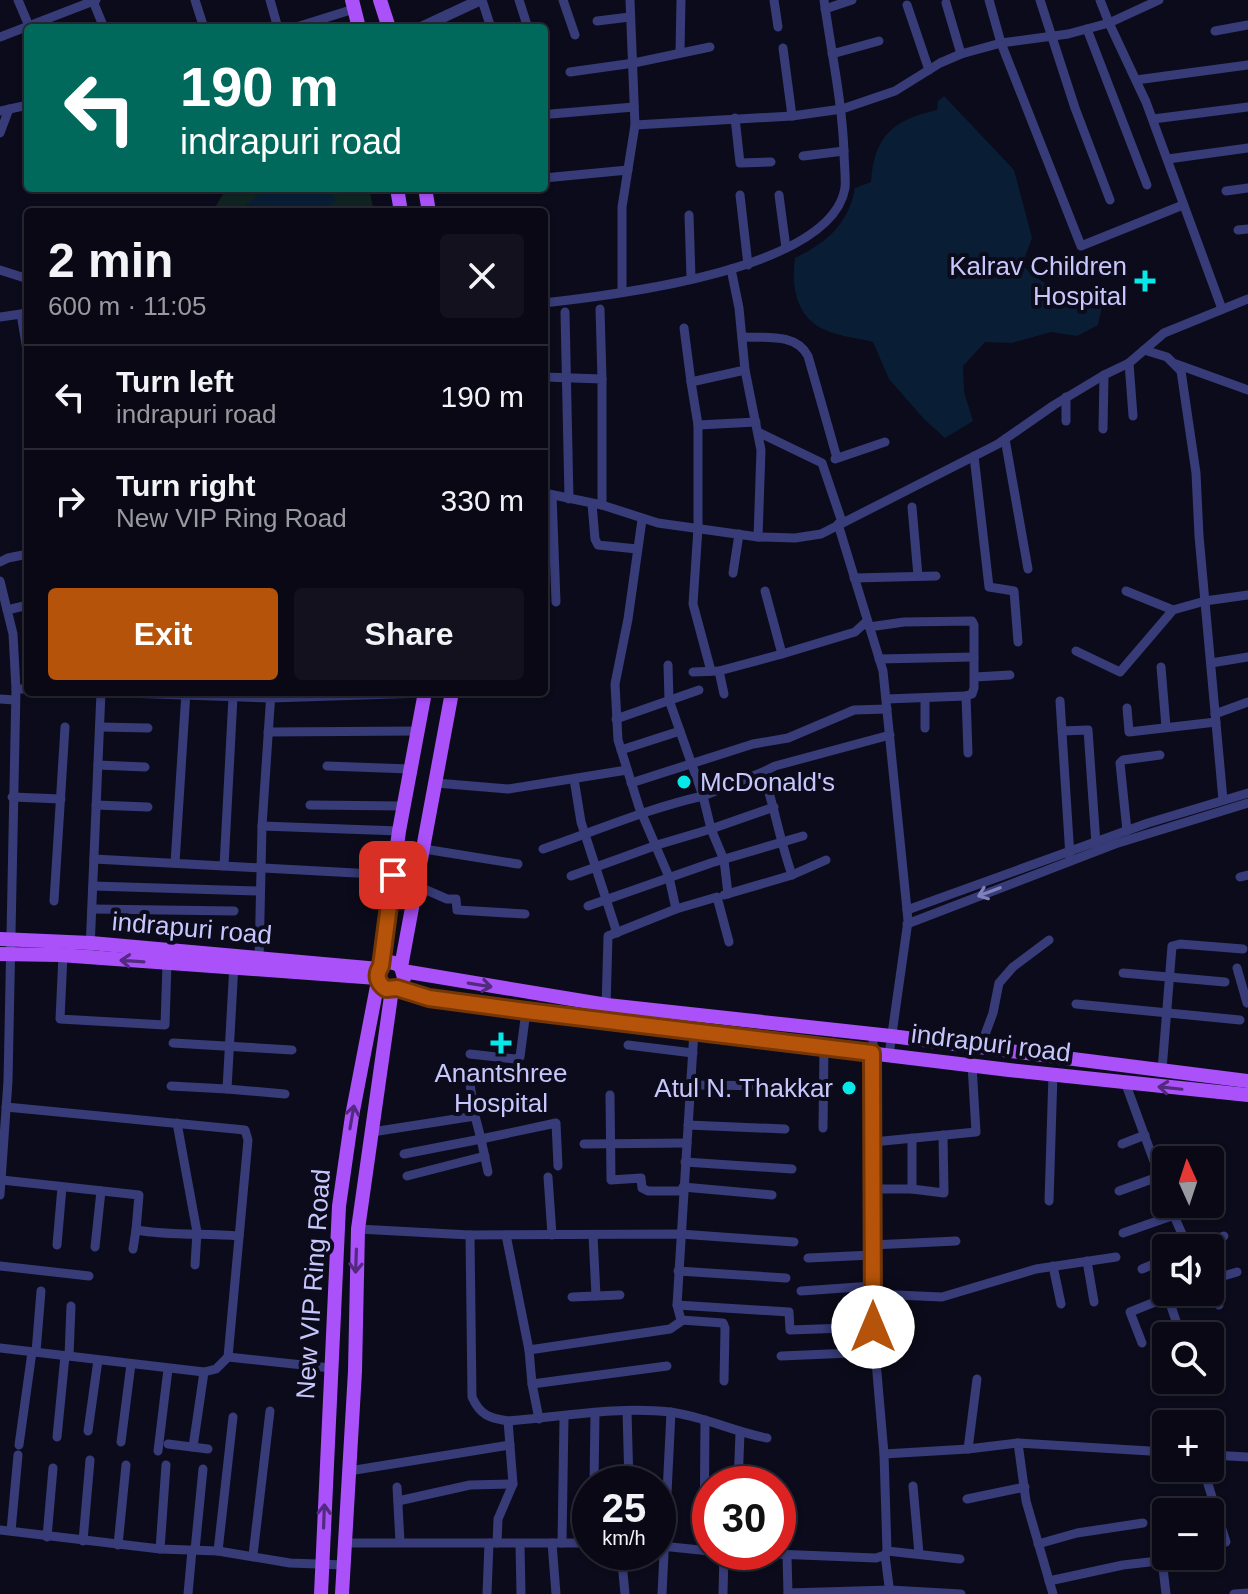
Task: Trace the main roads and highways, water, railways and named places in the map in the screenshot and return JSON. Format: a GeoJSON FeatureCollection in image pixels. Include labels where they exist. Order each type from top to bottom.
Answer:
{"type":"FeatureCollection","features":[{"type":"Feature","properties":{"kind":"main road"},"geometry":{"type":"LineString","coordinates":[[380,0],[388,24]]}},
{"type":"Feature","properties":{"kind":"main road"},"geometry":{"type":"LineString","coordinates":[[353,4],[358,24]]}},
{"type":"Feature","properties":{"kind":"main road","name":"New VIP Ring Road"},"geometry":{"type":"LineString","coordinates":[[321,1594],[339,1206],[352,1116],[379,973],[399,831],[424,696]]}},
{"type":"Feature","properties":{"kind":"main road"},"geometry":{"type":"LineString","coordinates":[[402,969],[390,962],[379,973],[382,986],[394,989],[404,980],[402,969],[451,696]]}},
{"type":"Feature","properties":{"kind":"main road","name":"indrapuri road"},"geometry":{"type":"LineString","coordinates":[[5,946],[63,955],[90,951],[167,963],[234,962]]}},
{"type":"Feature","properties":{"kind":"main road","name":"indrapuri road"},"geometry":{"type":"LineString","coordinates":[[5,946],[379,973]]}},
{"type":"Feature","properties":{"kind":"main road","name":"indrapuri road"},"geometry":{"type":"LineString","coordinates":[[402,969],[607,1005],[891,1036],[1248,1081]]}},
{"type":"Feature","properties":{"kind":"main road","name":"New VIP Ring Road"},"geometry":{"type":"LineString","coordinates":[[342,1594],[358,1229],[394,989]]}},
{"type":"Feature","properties":{"kind":"main road","name":"indrapuri road"},"geometry":{"type":"LineString","coordinates":[[394,989],[429,998],[605,1021],[1248,1095]]}},
{"type":"Feature","properties":{"kind":"water"},"geometry":{"type":"Polygon","coordinates":[[[944,96],[1014,170],[1032,238],[1022,265],[1054,287],[1093,293],[1102,306],[1098,325],[1077,336],[1051,332],[1012,343],[985,342],[963,366],[964,392],[973,421],[945,438],[889,379],[873,342],[823,329],[807,316],[797,299],[794,279],[795,258],[817,246],[835,230],[848,212],[855,188],[871,182],[876,153],[889,132],[909,119],[937,110],[938,101],[944,96]]]}},
{"type":"Feature","properties":{"kind":"water"},"geometry":{"type":"Polygon","coordinates":[[[262,192],[331,192],[337,200],[326,208],[245,208],[262,192]]]}},
{"type":"Feature","properties":{"kind":"place","name":"Kalrav Children Hospital"},"geometry":{"type":"Point","coordinates":[1145,281]}},
{"type":"Feature","properties":{"kind":"place","name":"McDonald's"},"geometry":{"type":"Point","coordinates":[684,782]}},
{"type":"Feature","properties":{"kind":"place","name":"Anantshree Hospital"},"geometry":{"type":"Point","coordinates":[501,1043]}},
{"type":"Feature","properties":{"kind":"place","name":"Atul N. Thakkar"},"geometry":{"type":"Point","coordinates":[849,1088]}}]}
